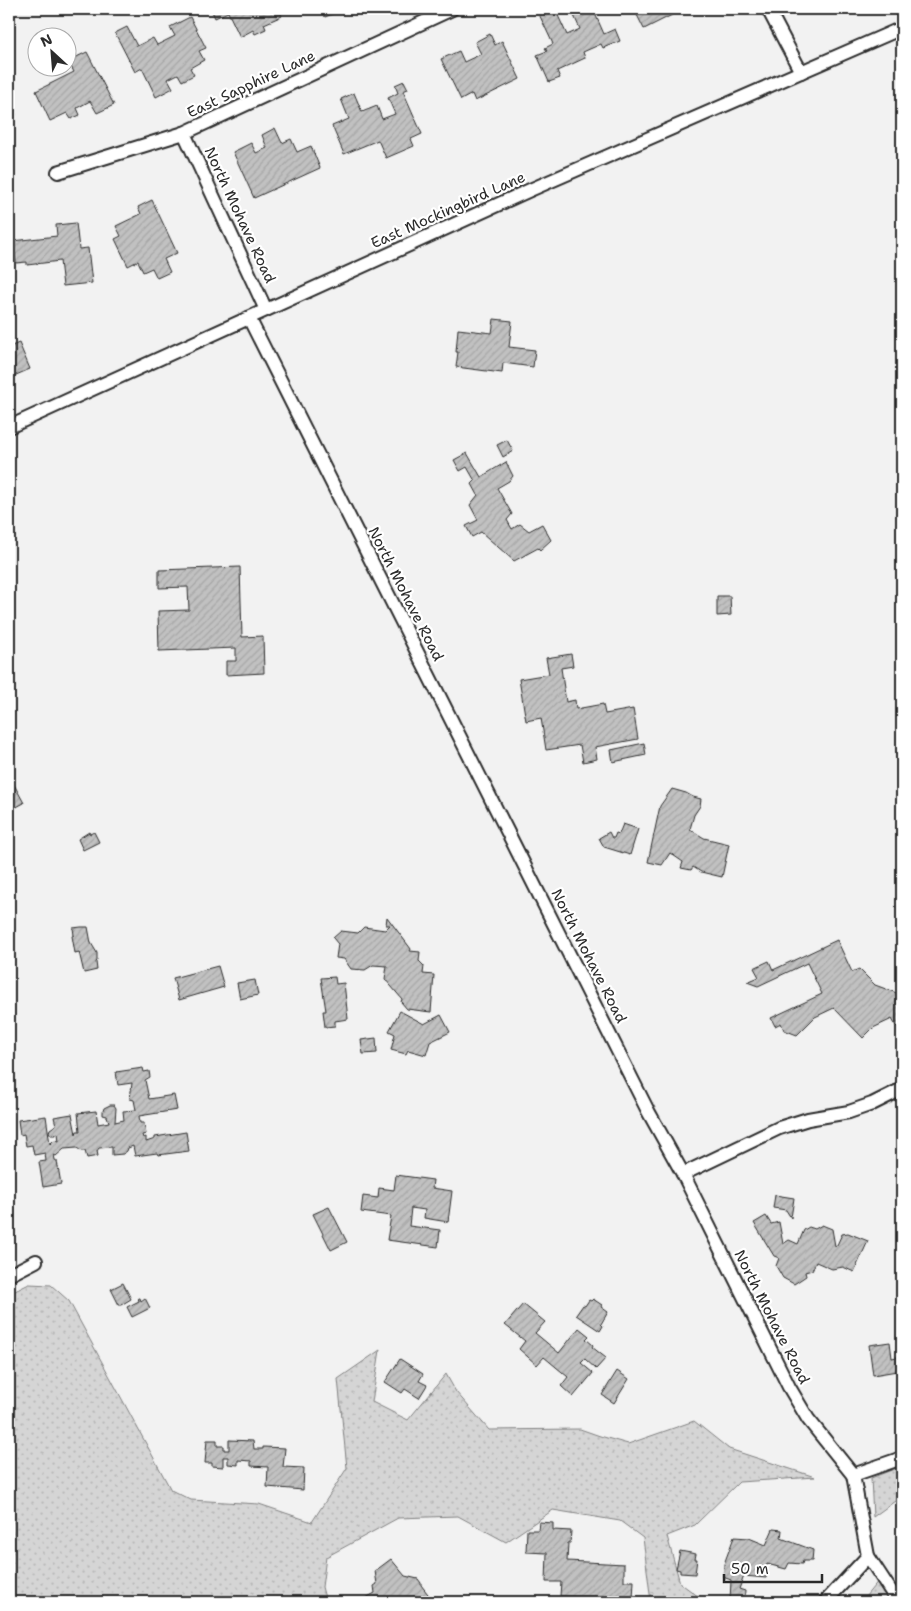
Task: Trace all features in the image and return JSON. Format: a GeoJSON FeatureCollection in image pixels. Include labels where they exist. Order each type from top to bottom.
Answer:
{"type":"FeatureCollection","features":[{"type":"Feature","properties":{"kind":"street","name":"East Sapphire Lane"},"geometry":{"type":"LineString","coordinates":[[58,172],[184,133],[452,9]]}},
{"type":"Feature","properties":{"kind":"street"},"geometry":{"type":"LineString","coordinates":[[768,9],[801,72]]}},
{"type":"Feature","properties":{"kind":"street","name":"East Mockingbird Lane"},"geometry":{"type":"LineString","coordinates":[[9,427],[530,190],[902,28]]}},
{"type":"Feature","properties":{"kind":"street","name":"North Mohave Road"},"geometry":{"type":"LineString","coordinates":[[184,133],[266,310]]}},
{"type":"Feature","properties":{"kind":"street","name":"North Mohave Road"},"geometry":{"type":"LineString","coordinates":[[249,318],[789,1387],[808,1420],[854,1475]]}},
{"type":"Feature","properties":{"kind":"street"},"geometry":{"type":"LineString","coordinates":[[683,1174],[779,1128],[808,1119],[849,1112],[872,1104],[902,1089]]}},
{"type":"Feature","properties":{"kind":"street"},"geometry":{"type":"LineString","coordinates":[[9,1274],[36,1262]]}},
{"type":"Feature","properties":{"kind":"street"},"geometry":{"type":"LineString","coordinates":[[898,1602],[868,1556],[854,1475],[902,1458]]}},
{"type":"Feature","properties":{"kind":"street"},"geometry":{"type":"LineString","coordinates":[[825,1602],[868,1556]]}},
{"type":"Feature","properties":{"kind":"shaded area"},"geometry":{"type":"Polygon","coordinates":[[[29,1284],[51,1285],[69,1301],[171,1490],[191,1500],[259,1504],[312,1522],[347,1468],[338,1379],[380,1350],[372,1402],[408,1420],[446,1374],[456,1392],[489,1430],[580,1429],[628,1444],[694,1421],[729,1449],[815,1477],[739,1482],[695,1525],[667,1536],[680,1583],[706,1602],[651,1602],[643,1538],[620,1521],[553,1510],[506,1542],[458,1516],[398,1518],[326,1557],[322,1587],[326,1602],[9,1602],[9,1294],[29,1284]]]}},
{"type":"Feature","properties":{"kind":"shaded area"},"geometry":{"type":"Polygon","coordinates":[[[902,1466],[902,1496],[873,1517],[871,1478],[902,1466]]]}},
{"type":"Feature","properties":{"kind":"shaded area"},"geometry":{"type":"Polygon","coordinates":[[[879,1580],[892,1602],[861,1602],[879,1580]]]}},
{"type":"Feature","properties":{"kind":"building"},"geometry":{"type":"Polygon","coordinates":[[[211,9],[286,9],[280,12],[282,16],[264,24],[266,29],[255,34],[253,30],[240,37],[228,12],[215,18],[211,9]]]}},
{"type":"Feature","properties":{"kind":"building"},"geometry":{"type":"Polygon","coordinates":[[[321,9],[345,9],[325,17],[321,9]]]}},
{"type":"Feature","properties":{"kind":"building"},"geometry":{"type":"Polygon","coordinates":[[[545,9],[555,9],[567,35],[580,29],[571,9],[593,9],[604,34],[615,29],[620,41],[603,48],[601,44],[583,52],[585,58],[557,71],[560,78],[549,82],[537,55],[547,51],[545,48],[553,44],[538,12],[545,9]]]}},
{"type":"Feature","properties":{"kind":"building"},"geometry":{"type":"Polygon","coordinates":[[[634,9],[672,9],[670,10],[672,15],[644,29],[634,9]]]}},
{"type":"Feature","properties":{"kind":"building"},"geometry":{"type":"Polygon","coordinates":[[[190,17],[206,48],[199,51],[204,60],[190,68],[194,75],[182,81],[178,74],[168,79],[173,88],[156,97],[142,68],[135,72],[115,33],[127,27],[137,46],[153,38],[157,45],[175,36],[170,27],[190,17]]]}},
{"type":"Feature","properties":{"kind":"building"},"geometry":{"type":"Polygon","coordinates":[[[490,34],[495,45],[502,41],[520,79],[475,101],[472,94],[461,100],[441,59],[459,51],[464,62],[481,54],[475,42],[490,34]]]}},
{"type":"Feature","properties":{"kind":"building"},"geometry":{"type":"Polygon","coordinates":[[[87,52],[114,105],[97,113],[90,101],[77,108],[80,115],[71,119],[67,113],[50,121],[36,91],[62,78],[78,78],[78,56],[87,52]]]}},
{"type":"Feature","properties":{"kind":"building"},"geometry":{"type":"Polygon","coordinates":[[[404,81],[408,89],[403,91],[422,134],[411,139],[414,146],[386,158],[378,140],[344,154],[332,126],[349,119],[341,99],[354,93],[362,112],[377,106],[382,119],[395,114],[388,98],[398,93],[395,85],[404,81]]]}},
{"type":"Feature","properties":{"kind":"building"},"geometry":{"type":"Polygon","coordinates":[[[9,102],[16,115],[9,119],[9,102]]]}},
{"type":"Feature","properties":{"kind":"building"},"geometry":{"type":"Polygon","coordinates":[[[275,128],[282,143],[291,139],[297,152],[311,146],[320,168],[254,198],[233,152],[251,143],[256,153],[267,148],[262,135],[275,128]]]}},
{"type":"Feature","properties":{"kind":"building"},"geometry":{"type":"Polygon","coordinates":[[[152,200],[177,253],[164,259],[170,272],[157,278],[152,268],[143,272],[138,261],[128,266],[115,239],[121,236],[116,226],[141,214],[138,207],[152,200]]]}},
{"type":"Feature","properties":{"kind":"building"},"geometry":{"type":"Polygon","coordinates":[[[76,223],[79,249],[88,248],[92,283],[63,286],[60,261],[27,265],[27,262],[16,263],[13,241],[57,236],[56,225],[76,223]]]}},
{"type":"Feature","properties":{"kind":"building"},"geometry":{"type":"Polygon","coordinates":[[[494,319],[512,321],[509,347],[535,350],[533,367],[503,363],[502,373],[456,367],[458,329],[492,333],[494,319]]]}},
{"type":"Feature","properties":{"kind":"building"},"geometry":{"type":"Polygon","coordinates":[[[19,343],[30,369],[9,378],[9,347],[19,343]]]}},
{"type":"Feature","properties":{"kind":"building"},"geometry":{"type":"Polygon","coordinates":[[[507,440],[513,451],[503,457],[497,445],[507,440]]]}},
{"type":"Feature","properties":{"kind":"building"},"geometry":{"type":"Polygon","coordinates":[[[467,453],[481,477],[506,462],[513,476],[509,481],[497,488],[512,514],[507,520],[512,529],[520,524],[529,531],[542,524],[551,540],[540,550],[538,548],[514,561],[481,532],[472,537],[466,526],[478,520],[470,505],[478,495],[472,484],[475,481],[467,467],[460,471],[454,460],[467,453]]]}},
{"type":"Feature","properties":{"kind":"building"},"geometry":{"type":"Polygon","coordinates":[[[240,567],[242,637],[263,636],[264,673],[226,675],[226,661],[236,661],[236,648],[159,651],[158,611],[189,610],[188,587],[159,588],[159,570],[240,567]]]}},
{"type":"Feature","properties":{"kind":"building"},"geometry":{"type":"Polygon","coordinates":[[[717,596],[730,596],[731,615],[717,616],[717,596]]]}},
{"type":"Feature","properties":{"kind":"building"},"geometry":{"type":"Polygon","coordinates":[[[571,654],[573,666],[561,668],[566,702],[575,700],[576,709],[603,704],[605,714],[633,709],[638,739],[595,747],[597,759],[583,762],[580,745],[546,750],[541,718],[526,721],[519,679],[549,674],[546,658],[571,654]]]}},
{"type":"Feature","properties":{"kind":"building"},"geometry":{"type":"Polygon","coordinates":[[[644,743],[646,755],[613,762],[611,750],[644,743]]]}},
{"type":"Feature","properties":{"kind":"building"},"geometry":{"type":"Polygon","coordinates":[[[11,779],[24,803],[9,811],[9,781],[11,779]]]}},
{"type":"Feature","properties":{"kind":"building"},"geometry":{"type":"Polygon","coordinates":[[[672,789],[701,799],[690,829],[704,838],[729,844],[722,877],[701,872],[693,867],[691,870],[681,868],[683,862],[670,853],[662,865],[648,862],[660,806],[672,789]]]}},
{"type":"Feature","properties":{"kind":"building"},"geometry":{"type":"Polygon","coordinates":[[[623,824],[638,829],[630,855],[604,847],[599,838],[609,832],[612,838],[614,838],[616,833],[619,834],[623,824]]]}},
{"type":"Feature","properties":{"kind":"building"},"geometry":{"type":"Polygon","coordinates":[[[89,832],[90,834],[94,832],[99,842],[83,850],[78,839],[89,832]]]}},
{"type":"Feature","properties":{"kind":"building"},"geometry":{"type":"Polygon","coordinates":[[[387,917],[411,949],[410,951],[420,952],[419,961],[424,966],[423,974],[434,975],[431,1012],[407,1009],[401,1002],[402,999],[385,979],[387,966],[373,965],[365,970],[351,969],[344,959],[336,958],[338,944],[333,938],[341,931],[358,933],[364,927],[385,930],[390,925],[386,925],[387,917]]]}},
{"type":"Feature","properties":{"kind":"building"},"geometry":{"type":"Polygon","coordinates":[[[88,927],[91,943],[97,953],[97,970],[84,973],[79,952],[75,953],[72,936],[74,935],[73,928],[88,927]]]}},
{"type":"Feature","properties":{"kind":"building"},"geometry":{"type":"Polygon","coordinates":[[[837,940],[852,972],[859,969],[875,985],[902,995],[902,1029],[896,1026],[892,1019],[873,1028],[863,1038],[834,1008],[815,1017],[797,1035],[784,1030],[781,1023],[775,1026],[771,1018],[822,994],[807,963],[758,986],[747,982],[759,977],[754,968],[769,961],[773,970],[837,940]]]}},
{"type":"Feature","properties":{"kind":"building"},"geometry":{"type":"Polygon","coordinates":[[[218,966],[224,987],[179,1000],[173,978],[218,966]]]}},
{"type":"Feature","properties":{"kind":"building"},"geometry":{"type":"Polygon","coordinates":[[[335,977],[336,984],[344,983],[348,1019],[335,1021],[335,1026],[325,1027],[323,1011],[326,1011],[321,978],[335,977]]]}},
{"type":"Feature","properties":{"kind":"building"},"geometry":{"type":"Polygon","coordinates":[[[255,980],[258,995],[240,999],[237,983],[255,980]]]}},
{"type":"Feature","properties":{"kind":"building"},"geometry":{"type":"Polygon","coordinates":[[[400,1011],[424,1024],[441,1015],[450,1032],[430,1042],[426,1055],[408,1050],[406,1054],[391,1050],[395,1034],[389,1031],[400,1011]]]}},
{"type":"Feature","properties":{"kind":"building"},"geometry":{"type":"Polygon","coordinates":[[[376,1038],[377,1053],[363,1054],[361,1040],[376,1038]]]}},
{"type":"Feature","properties":{"kind":"building"},"geometry":{"type":"Polygon","coordinates":[[[143,1068],[144,1072],[149,1071],[150,1077],[145,1080],[149,1099],[174,1095],[177,1110],[139,1116],[140,1123],[144,1123],[146,1134],[142,1135],[143,1138],[146,1137],[146,1142],[155,1139],[155,1137],[186,1132],[189,1151],[135,1156],[133,1146],[128,1148],[123,1154],[112,1155],[112,1147],[99,1148],[97,1151],[98,1156],[87,1158],[85,1151],[77,1148],[64,1149],[56,1156],[54,1155],[57,1161],[61,1184],[43,1187],[39,1162],[46,1161],[45,1153],[34,1155],[32,1145],[26,1146],[24,1134],[20,1135],[18,1120],[46,1116],[50,1144],[55,1139],[59,1141],[58,1133],[51,1135],[49,1132],[56,1125],[54,1117],[72,1114],[76,1134],[77,1131],[80,1131],[78,1113],[96,1111],[98,1124],[109,1122],[107,1116],[103,1115],[103,1111],[104,1108],[114,1105],[116,1108],[115,1122],[124,1120],[123,1111],[136,1110],[134,1100],[130,1099],[132,1083],[118,1085],[116,1072],[143,1068]]]}},
{"type":"Feature","properties":{"kind":"building"},"geometry":{"type":"Polygon","coordinates":[[[396,1175],[433,1180],[432,1188],[452,1191],[448,1222],[424,1218],[425,1210],[411,1208],[409,1226],[440,1230],[438,1247],[387,1240],[391,1216],[361,1212],[363,1196],[378,1198],[379,1188],[394,1190],[396,1175]]]}},
{"type":"Feature","properties":{"kind":"building"},"geometry":{"type":"Polygon","coordinates":[[[775,1195],[794,1198],[791,1218],[786,1210],[773,1208],[775,1195]]]}},
{"type":"Feature","properties":{"kind":"building"},"geometry":{"type":"Polygon","coordinates":[[[329,1207],[347,1242],[331,1250],[313,1214],[329,1207]]]}},
{"type":"Feature","properties":{"kind":"building"},"geometry":{"type":"Polygon","coordinates":[[[766,1216],[771,1224],[779,1222],[783,1244],[789,1240],[798,1244],[804,1230],[809,1227],[815,1229],[822,1225],[832,1229],[835,1246],[842,1234],[848,1233],[868,1241],[854,1272],[843,1267],[832,1269],[816,1262],[812,1270],[805,1272],[806,1276],[794,1284],[783,1278],[776,1266],[779,1258],[774,1256],[754,1223],[766,1216]]]}},
{"type":"Feature","properties":{"kind":"building"},"geometry":{"type":"Polygon","coordinates":[[[123,1283],[131,1299],[119,1305],[111,1289],[123,1283]]]}},
{"type":"Feature","properties":{"kind":"building"},"geometry":{"type":"Polygon","coordinates":[[[138,1298],[141,1301],[145,1298],[150,1308],[132,1317],[127,1307],[139,1301],[138,1298]]]}},
{"type":"Feature","properties":{"kind":"building"},"geometry":{"type":"Polygon","coordinates":[[[593,1299],[608,1312],[601,1324],[603,1326],[600,1331],[576,1315],[583,1305],[585,1306],[589,1300],[593,1299]]]}},
{"type":"Feature","properties":{"kind":"building"},"geometry":{"type":"Polygon","coordinates":[[[523,1304],[545,1322],[535,1333],[559,1353],[579,1328],[589,1336],[586,1339],[593,1345],[592,1347],[606,1358],[596,1369],[585,1359],[581,1363],[593,1373],[573,1397],[561,1386],[568,1377],[544,1357],[537,1365],[519,1349],[525,1341],[505,1325],[523,1304]]]}},
{"type":"Feature","properties":{"kind":"building"},"geometry":{"type":"Polygon","coordinates":[[[890,1342],[892,1358],[902,1356],[902,1394],[900,1395],[897,1371],[873,1375],[869,1345],[890,1342]]]}},
{"type":"Feature","properties":{"kind":"building"},"geometry":{"type":"Polygon","coordinates":[[[400,1359],[423,1374],[419,1381],[427,1385],[419,1398],[405,1389],[402,1393],[385,1382],[400,1359]]]}},
{"type":"Feature","properties":{"kind":"building"},"geometry":{"type":"Polygon","coordinates":[[[617,1371],[629,1379],[614,1403],[602,1395],[617,1371]]]}},
{"type":"Feature","properties":{"kind":"building"},"geometry":{"type":"Polygon","coordinates":[[[207,1440],[217,1440],[217,1446],[224,1446],[224,1450],[229,1450],[229,1440],[253,1441],[254,1449],[263,1449],[263,1447],[285,1448],[283,1467],[304,1468],[303,1490],[267,1487],[268,1467],[251,1466],[251,1461],[238,1460],[238,1465],[228,1464],[228,1457],[223,1457],[223,1467],[212,1466],[212,1463],[205,1463],[207,1440]]]}},
{"type":"Feature","properties":{"kind":"building"},"geometry":{"type":"Polygon","coordinates":[[[539,1522],[553,1523],[553,1530],[571,1531],[567,1561],[624,1564],[624,1581],[634,1581],[633,1599],[560,1596],[561,1582],[546,1582],[547,1553],[526,1552],[527,1530],[538,1530],[539,1522]]]}},
{"type":"Feature","properties":{"kind":"building"},"geometry":{"type":"Polygon","coordinates":[[[773,1529],[782,1530],[781,1538],[813,1550],[812,1561],[803,1561],[802,1564],[789,1563],[786,1569],[767,1564],[766,1578],[744,1576],[739,1589],[745,1591],[744,1602],[730,1602],[731,1580],[723,1577],[724,1564],[734,1537],[749,1538],[766,1545],[773,1529]]]}},
{"type":"Feature","properties":{"kind":"building"},"geometry":{"type":"Polygon","coordinates":[[[680,1551],[696,1554],[695,1574],[680,1573],[680,1570],[676,1569],[680,1551]]]}},
{"type":"Feature","properties":{"kind":"building"},"geometry":{"type":"Polygon","coordinates":[[[391,1559],[405,1576],[418,1579],[434,1602],[363,1602],[364,1599],[375,1593],[374,1586],[377,1584],[375,1571],[391,1559]]]}}]}
